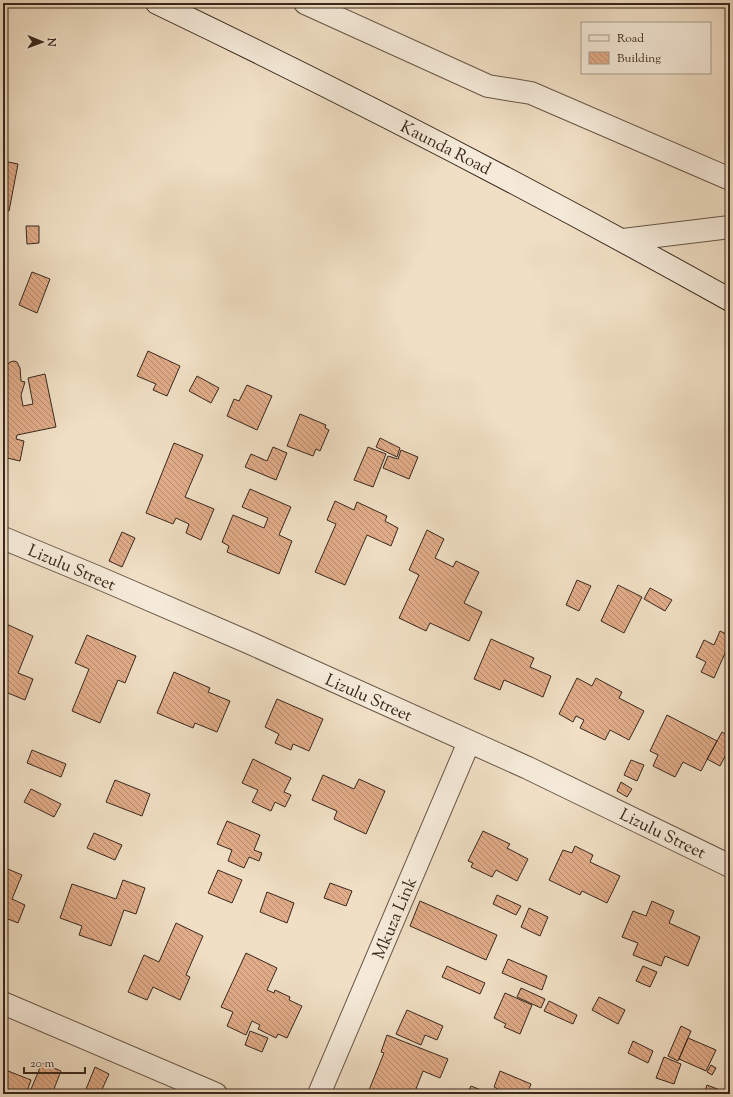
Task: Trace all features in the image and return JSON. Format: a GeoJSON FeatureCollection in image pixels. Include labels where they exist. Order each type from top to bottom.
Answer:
{"type":"FeatureCollection","features":[{"type":"Feature","properties":{"kind":"street","name":"Kaunda Road"},"geometry":{"type":"LineString","coordinates":[[157,3],[432,139],[622,240],[730,300]]}},
{"type":"Feature","properties":{"kind":"street"},"geometry":{"type":"LineString","coordinates":[[305,3],[488,86],[531,93],[730,179]]}},
{"type":"Feature","properties":{"kind":"street"},"geometry":{"type":"LineString","coordinates":[[622,240],[730,227]]}},
{"type":"Feature","properties":{"kind":"street","name":"Lizulu Street"},"geometry":{"type":"LineString","coordinates":[[3,538],[250,643],[528,768],[730,866]]}},
{"type":"Feature","properties":{"kind":"street","name":"Mkuza Link"},"geometry":{"type":"LineString","coordinates":[[320,1094],[469,742]]}},
{"type":"Feature","properties":{"kind":"street"},"geometry":{"type":"LineString","coordinates":[[3,1003],[216,1094]]}},
{"type":"Feature","properties":{"kind":"building"},"geometry":{"type":"Polygon","coordinates":[[[3,161],[18,164],[9,211],[3,210],[3,161]]]}},
{"type":"Feature","properties":{"kind":"building"},"geometry":{"type":"Polygon","coordinates":[[[26,226],[39,226],[39,243],[27,244],[26,226]]]}},
{"type":"Feature","properties":{"kind":"building"},"geometry":{"type":"Polygon","coordinates":[[[32,272],[50,279],[37,313],[19,305],[32,272]]]}},
{"type":"Feature","properties":{"kind":"building"},"geometry":{"type":"Polygon","coordinates":[[[148,351],[180,366],[167,396],[153,390],[156,384],[137,376],[148,351]]]}},
{"type":"Feature","properties":{"kind":"building"},"geometry":{"type":"Polygon","coordinates":[[[10,362],[17,362],[20,368],[21,381],[25,382],[21,395],[23,406],[33,404],[28,378],[45,374],[56,427],[17,435],[16,439],[24,441],[20,461],[3,457],[3,369],[10,362]]]}},
{"type":"Feature","properties":{"kind":"building"},"geometry":{"type":"Polygon","coordinates":[[[197,376],[219,388],[211,403],[189,391],[197,376]]]}},
{"type":"Feature","properties":{"kind":"building"},"geometry":{"type":"Polygon","coordinates":[[[247,385],[272,396],[257,430],[227,416],[234,399],[239,401],[247,385]]]}},
{"type":"Feature","properties":{"kind":"building"},"geometry":{"type":"Polygon","coordinates":[[[300,414],[326,425],[325,428],[329,430],[320,451],[316,449],[313,456],[287,446],[300,414]]]}},
{"type":"Feature","properties":{"kind":"building"},"geometry":{"type":"Polygon","coordinates":[[[380,438],[400,448],[397,457],[376,447],[380,438]]]}},
{"type":"Feature","properties":{"kind":"building"},"geometry":{"type":"Polygon","coordinates":[[[174,443],[203,455],[185,497],[214,509],[201,540],[186,533],[189,524],[176,518],[173,524],[146,513],[174,443]]]}},
{"type":"Feature","properties":{"kind":"building"},"geometry":{"type":"Polygon","coordinates":[[[273,447],[287,453],[276,480],[245,467],[251,454],[267,461],[273,447]]]}},
{"type":"Feature","properties":{"kind":"building"},"geometry":{"type":"Polygon","coordinates":[[[368,447],[386,454],[373,487],[354,480],[368,447]]]}},
{"type":"Feature","properties":{"kind":"building"},"geometry":{"type":"Polygon","coordinates":[[[401,450],[418,457],[409,479],[383,468],[388,456],[398,459],[401,450]]]}},
{"type":"Feature","properties":{"kind":"building"},"geometry":{"type":"Polygon","coordinates":[[[250,489],[291,507],[279,535],[292,541],[279,574],[227,552],[229,546],[222,542],[233,515],[264,528],[268,518],[242,507],[250,489]]]}},
{"type":"Feature","properties":{"kind":"building"},"geometry":{"type":"Polygon","coordinates":[[[335,501],[354,510],[357,502],[387,516],[385,521],[398,528],[391,546],[367,535],[345,585],[315,572],[336,524],[327,520],[335,501]]]}},
{"type":"Feature","properties":{"kind":"building"},"geometry":{"type":"Polygon","coordinates":[[[427,530],[444,539],[435,558],[453,567],[456,561],[479,572],[464,603],[482,612],[469,641],[430,623],[426,631],[399,618],[419,575],[409,570],[427,530]]]}},
{"type":"Feature","properties":{"kind":"building"},"geometry":{"type":"Polygon","coordinates":[[[122,532],[135,538],[122,567],[109,561],[122,532]]]}},
{"type":"Feature","properties":{"kind":"building"},"geometry":{"type":"Polygon","coordinates":[[[577,580],[591,586],[579,611],[566,605],[577,580]]]}},
{"type":"Feature","properties":{"kind":"building"},"geometry":{"type":"Polygon","coordinates":[[[618,585],[642,597],[624,633],[601,621],[618,585]]]}},
{"type":"Feature","properties":{"kind":"building"},"geometry":{"type":"Polygon","coordinates":[[[650,588],[672,600],[665,611],[644,599],[650,588]]]}},
{"type":"Feature","properties":{"kind":"building"},"geometry":{"type":"Polygon","coordinates":[[[4,623],[33,636],[18,673],[33,679],[25,700],[3,691],[4,623]]]}},
{"type":"Feature","properties":{"kind":"building"},"geometry":{"type":"Polygon","coordinates":[[[720,631],[730,636],[730,642],[714,678],[701,672],[706,662],[696,657],[704,640],[714,645],[720,631]]]}},
{"type":"Feature","properties":{"kind":"building"},"geometry":{"type":"Polygon","coordinates":[[[87,635],[136,656],[125,683],[118,680],[100,723],[72,711],[89,669],[75,663],[87,635]]]}},
{"type":"Feature","properties":{"kind":"building"},"geometry":{"type":"Polygon","coordinates":[[[491,639],[534,658],[530,667],[551,676],[543,697],[504,680],[500,690],[474,679],[491,639]]]}},
{"type":"Feature","properties":{"kind":"building"},"geometry":{"type":"Polygon","coordinates":[[[174,672],[210,688],[208,692],[230,701],[217,732],[195,723],[193,728],[157,713],[174,672]]]}},
{"type":"Feature","properties":{"kind":"building"},"geometry":{"type":"Polygon","coordinates":[[[577,678],[592,686],[596,678],[622,692],[619,698],[644,711],[629,740],[610,730],[605,740],[580,728],[584,720],[576,716],[573,722],[559,714],[577,678]]]}},
{"type":"Feature","properties":{"kind":"building"},"geometry":{"type":"Polygon","coordinates":[[[277,699],[323,719],[309,751],[293,744],[291,750],[275,743],[279,734],[265,727],[277,699]]]}},
{"type":"Feature","properties":{"kind":"building"},"geometry":{"type":"Polygon","coordinates":[[[667,715],[717,741],[701,771],[683,762],[675,777],[653,766],[658,755],[650,751],[667,715]]]}},
{"type":"Feature","properties":{"kind":"building"},"geometry":{"type":"Polygon","coordinates":[[[722,732],[730,737],[730,747],[720,766],[707,759],[722,732]]]}},
{"type":"Feature","properties":{"kind":"building"},"geometry":{"type":"Polygon","coordinates":[[[32,750],[66,764],[61,777],[27,763],[32,750]]]}},
{"type":"Feature","properties":{"kind":"building"},"geometry":{"type":"Polygon","coordinates":[[[253,759],[291,778],[284,792],[291,795],[285,807],[275,802],[271,811],[252,802],[258,790],[242,783],[253,759]]]}},
{"type":"Feature","properties":{"kind":"building"},"geometry":{"type":"Polygon","coordinates":[[[631,760],[644,765],[637,781],[624,775],[631,760]]]}},
{"type":"Feature","properties":{"kind":"building"},"geometry":{"type":"Polygon","coordinates":[[[323,775],[354,789],[359,779],[385,791],[366,834],[334,819],[337,811],[312,800],[323,775]]]}},
{"type":"Feature","properties":{"kind":"building"},"geometry":{"type":"Polygon","coordinates":[[[115,780],[150,794],[142,816],[106,802],[115,780]]]}},
{"type":"Feature","properties":{"kind":"building"},"geometry":{"type":"Polygon","coordinates":[[[621,782],[632,789],[627,797],[617,791],[621,782]]]}},
{"type":"Feature","properties":{"kind":"building"},"geometry":{"type":"Polygon","coordinates":[[[31,789],[61,804],[54,817],[24,802],[31,789]]]}},
{"type":"Feature","properties":{"kind":"building"},"geometry":{"type":"Polygon","coordinates":[[[730,798],[730,810],[725,807],[730,798]]]}},
{"type":"Feature","properties":{"kind":"building"},"geometry":{"type":"Polygon","coordinates":[[[227,821],[260,835],[254,850],[262,853],[259,861],[249,857],[244,868],[228,861],[232,850],[217,844],[227,821]]]}},
{"type":"Feature","properties":{"kind":"building"},"geometry":{"type":"Polygon","coordinates":[[[483,831],[510,844],[507,848],[528,859],[517,881],[496,870],[492,877],[471,867],[473,863],[468,861],[483,831]]]}},
{"type":"Feature","properties":{"kind":"building"},"geometry":{"type":"Polygon","coordinates":[[[94,833],[122,845],[115,860],[87,848],[94,833]]]}},
{"type":"Feature","properties":{"kind":"building"},"geometry":{"type":"Polygon","coordinates":[[[575,846],[593,855],[590,862],[620,876],[607,903],[582,891],[580,895],[549,880],[563,850],[572,853],[575,846]]]}},
{"type":"Feature","properties":{"kind":"building"},"geometry":{"type":"Polygon","coordinates":[[[3,867],[22,875],[12,899],[25,905],[18,923],[3,917],[3,867]]]}},
{"type":"Feature","properties":{"kind":"building"},"geometry":{"type":"Polygon","coordinates":[[[218,870],[242,880],[232,903],[208,893],[218,870]]]}},
{"type":"Feature","properties":{"kind":"building"},"geometry":{"type":"Polygon","coordinates":[[[123,880],[145,888],[136,914],[124,910],[111,946],[79,935],[82,926],[60,918],[72,884],[116,899],[123,880]]]}},
{"type":"Feature","properties":{"kind":"building"},"geometry":{"type":"Polygon","coordinates":[[[330,883],[352,891],[346,906],[324,898],[330,883]]]}},
{"type":"Feature","properties":{"kind":"building"},"geometry":{"type":"Polygon","coordinates":[[[267,892],[294,903],[287,923],[260,912],[267,892]]]}},
{"type":"Feature","properties":{"kind":"building"},"geometry":{"type":"Polygon","coordinates":[[[497,895],[521,906],[516,915],[493,904],[497,895]]]}},
{"type":"Feature","properties":{"kind":"building"},"geometry":{"type":"Polygon","coordinates":[[[420,901],[497,935],[486,960],[410,926],[420,901]]]}},
{"type":"Feature","properties":{"kind":"building"},"geometry":{"type":"Polygon","coordinates":[[[652,901],[674,911],[669,923],[700,937],[688,966],[665,956],[661,966],[633,955],[638,943],[622,937],[633,911],[646,916],[652,901]]]}},
{"type":"Feature","properties":{"kind":"building"},"geometry":{"type":"Polygon","coordinates":[[[529,908],[548,917],[540,936],[521,927],[529,908]]]}},
{"type":"Feature","properties":{"kind":"building"},"geometry":{"type":"Polygon","coordinates":[[[176,923],[203,936],[186,975],[190,977],[180,1000],[153,987],[147,1000],[128,992],[144,955],[159,962],[176,923]]]}},
{"type":"Feature","properties":{"kind":"building"},"geometry":{"type":"Polygon","coordinates":[[[246,953],[277,968],[267,990],[274,993],[275,990],[290,997],[289,1000],[302,1006],[287,1038],[278,1034],[276,1038],[258,1029],[260,1025],[252,1021],[246,1035],[227,1026],[233,1012],[221,1007],[246,953]]]}},
{"type":"Feature","properties":{"kind":"building"},"geometry":{"type":"Polygon","coordinates":[[[508,959],[547,976],[542,990],[502,973],[508,959]]]}},
{"type":"Feature","properties":{"kind":"building"},"geometry":{"type":"Polygon","coordinates":[[[447,966],[485,983],[480,994],[442,977],[447,966]]]}},
{"type":"Feature","properties":{"kind":"building"},"geometry":{"type":"Polygon","coordinates":[[[643,966],[657,972],[650,987],[636,981],[643,966]]]}},
{"type":"Feature","properties":{"kind":"building"},"geometry":{"type":"Polygon","coordinates":[[[521,988],[545,999],[541,1008],[517,997],[521,988]]]}},
{"type":"Feature","properties":{"kind":"building"},"geometry":{"type":"Polygon","coordinates":[[[505,993],[532,1005],[520,1034],[504,1027],[506,1024],[494,1018],[505,993]]]}},
{"type":"Feature","properties":{"kind":"building"},"geometry":{"type":"Polygon","coordinates":[[[599,997],[625,1010],[618,1024],[592,1010],[599,997]]]}},
{"type":"Feature","properties":{"kind":"building"},"geometry":{"type":"Polygon","coordinates":[[[549,1001],[577,1015],[573,1024],[544,1011],[549,1001]]]}},
{"type":"Feature","properties":{"kind":"building"},"geometry":{"type":"Polygon","coordinates":[[[407,1010],[443,1026],[437,1040],[425,1035],[421,1045],[396,1034],[407,1010]]]}},
{"type":"Feature","properties":{"kind":"building"},"geometry":{"type":"Polygon","coordinates":[[[681,1026],[691,1031],[678,1061],[668,1056],[681,1026]]]}},
{"type":"Feature","properties":{"kind":"building"},"geometry":{"type":"Polygon","coordinates":[[[250,1031],[268,1038],[262,1052],[245,1045],[250,1031]]]}},
{"type":"Feature","properties":{"kind":"building"},"geometry":{"type":"Polygon","coordinates":[[[387,1035],[448,1059],[440,1078],[423,1071],[414,1094],[379,1094],[369,1090],[384,1053],[381,1052],[387,1035]]]}},
{"type":"Feature","properties":{"kind":"building"},"geometry":{"type":"Polygon","coordinates":[[[688,1038],[716,1050],[706,1071],[679,1059],[688,1038]]]}},
{"type":"Feature","properties":{"kind":"building"},"geometry":{"type":"Polygon","coordinates":[[[633,1041],[653,1051],[648,1063],[628,1053],[633,1041]]]}},
{"type":"Feature","properties":{"kind":"building"},"geometry":{"type":"Polygon","coordinates":[[[664,1057],[681,1064],[674,1084],[656,1078],[664,1057]]]}},
{"type":"Feature","properties":{"kind":"building"},"geometry":{"type":"Polygon","coordinates":[[[42,1063],[61,1071],[52,1094],[29,1094],[42,1063]]]}},
{"type":"Feature","properties":{"kind":"building"},"geometry":{"type":"Polygon","coordinates":[[[711,1065],[716,1068],[712,1075],[707,1072],[711,1065]]]}},
{"type":"Feature","properties":{"kind":"building"},"geometry":{"type":"Polygon","coordinates":[[[95,1067],[109,1074],[100,1094],[84,1094],[95,1067]]]}},
{"type":"Feature","properties":{"kind":"building"},"geometry":{"type":"Polygon","coordinates":[[[3,1069],[31,1080],[26,1094],[3,1094],[3,1069]]]}},
{"type":"Feature","properties":{"kind":"building"},"geometry":{"type":"Polygon","coordinates":[[[500,1071],[531,1084],[527,1094],[496,1094],[498,1089],[494,1087],[500,1071]]]}},
{"type":"Feature","properties":{"kind":"building"},"geometry":{"type":"Polygon","coordinates":[[[707,1085],[730,1094],[704,1094],[707,1085]]]}},
{"type":"Feature","properties":{"kind":"building"},"geometry":{"type":"Polygon","coordinates":[[[471,1086],[491,1094],[467,1094],[471,1086]]]}}]}
